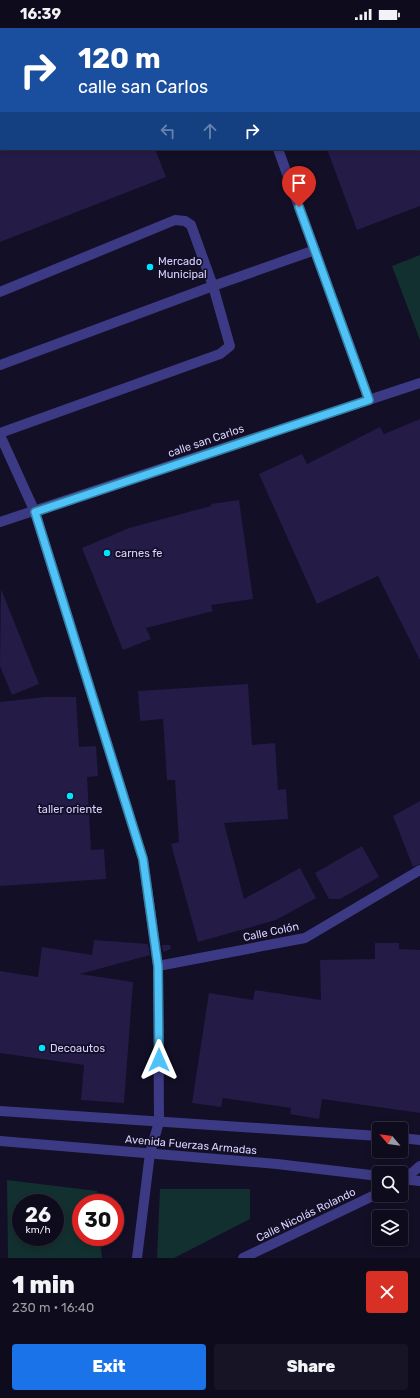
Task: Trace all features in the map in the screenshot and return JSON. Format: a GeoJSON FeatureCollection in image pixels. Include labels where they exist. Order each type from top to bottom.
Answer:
{"type":"FeatureCollection","features":[{"type":"Feature","properties":{"kind":"street"},"geometry":{"type":"LineString","coordinates":[[278,150],[369,400]]}},
{"type":"Feature","properties":{"kind":"street"},"geometry":{"type":"LineString","coordinates":[[0,292],[175,220],[185,221],[192,225],[214,286],[230,346],[226,350],[0,434],[35,512],[143,859],[158,966],[159,1122],[150,1153],[137,1258]]}},
{"type":"Feature","properties":{"kind":"street"},"geometry":{"type":"LineString","coordinates":[[0,365],[315,250]]}},
{"type":"Feature","properties":{"kind":"street","name":"calle san Carlos"},"geometry":{"type":"LineString","coordinates":[[0,522],[35,512],[420,383]]}},
{"type":"Feature","properties":{"kind":"street","name":"Calle Colón"},"geometry":{"type":"LineString","coordinates":[[158,966],[305,938],[420,870]]}},
{"type":"Feature","properties":{"kind":"street","name":"Avenida Fuerzas Armadas"},"geometry":{"type":"LineString","coordinates":[[0,1111],[372,1136]]}},
{"type":"Feature","properties":{"kind":"street"},"geometry":{"type":"LineString","coordinates":[[408,1139],[420,1140]]}},
{"type":"Feature","properties":{"kind":"street","name":"Avenida Fuerzas Armadas"},"geometry":{"type":"LineString","coordinates":[[0,1141],[277,1164],[372,1175]]}},
{"type":"Feature","properties":{"kind":"street"},"geometry":{"type":"LineString","coordinates":[[408,1176],[420,1166]]}},
{"type":"Feature","properties":{"kind":"street"},"geometry":{"type":"LineString","coordinates":[[408,1180],[420,1181]]}},
{"type":"Feature","properties":{"kind":"street","name":"Calle Nicolás Rolando"},"geometry":{"type":"LineString","coordinates":[[244,1258],[372,1196]]}},
{"type":"Feature","properties":{"kind":"green space"},"geometry":{"type":"Polygon","coordinates":[[[420,255],[420,340],[392,266],[420,255]]]}},
{"type":"Feature","properties":{"kind":"green space"},"geometry":{"type":"Polygon","coordinates":[[[7,1180],[97,1191],[97,1194],[72,1194],[72,1246],[101,1246],[102,1258],[8,1258],[7,1180]]]}},
{"type":"Feature","properties":{"kind":"green space"},"geometry":{"type":"Polygon","coordinates":[[[160,1189],[250,1189],[250,1219],[174,1258],[157,1258],[160,1189]]]}},
{"type":"Feature","properties":{"kind":"building"},"geometry":{"type":"Polygon","coordinates":[[[0,150],[155,150],[166,177],[0,242],[0,150]]]}},
{"type":"Feature","properties":{"kind":"building"},"geometry":{"type":"Polygon","coordinates":[[[327,150],[420,150],[420,206],[357,230],[327,150]]]}},
{"type":"Feature","properties":{"kind":"building"},"geometry":{"type":"Polygon","coordinates":[[[420,419],[420,660],[378,576],[317,604],[259,474],[302,454],[307,464],[380,427],[384,434],[420,419]]]}},
{"type":"Feature","properties":{"kind":"building"},"geometry":{"type":"Polygon","coordinates":[[[239,500],[253,599],[211,605],[213,611],[146,628],[151,639],[123,650],[82,548],[129,528],[211,506],[211,504],[239,500]]]}},
{"type":"Feature","properties":{"kind":"building"},"geometry":{"type":"Polygon","coordinates":[[[1,589],[39,684],[12,695],[0,666],[1,589]]]}},
{"type":"Feature","properties":{"kind":"building"},"geometry":{"type":"Polygon","coordinates":[[[248,684],[252,745],[275,743],[278,790],[286,789],[288,819],[224,823],[244,899],[300,868],[316,898],[276,920],[198,942],[171,844],[179,842],[175,780],[167,780],[163,719],[140,721],[138,691],[248,684]]]}},
{"type":"Feature","properties":{"kind":"building"},"geometry":{"type":"Polygon","coordinates":[[[45,697],[76,697],[79,747],[96,746],[98,776],[87,777],[91,850],[104,849],[106,879],[0,886],[0,702],[45,697]]]}},
{"type":"Feature","properties":{"kind":"building"},"geometry":{"type":"Polygon","coordinates":[[[420,801],[420,864],[413,867],[393,816],[420,801]]]}},
{"type":"Feature","properties":{"kind":"building"},"geometry":{"type":"Polygon","coordinates":[[[362,846],[379,877],[340,899],[329,899],[315,873],[362,846]]]}},
{"type":"Feature","properties":{"kind":"building"},"geometry":{"type":"Polygon","coordinates":[[[94,940],[148,944],[150,955],[80,974],[133,982],[124,1103],[81,1100],[84,1065],[0,1053],[0,971],[38,977],[42,947],[92,955],[94,940]]]}},
{"type":"Feature","properties":{"kind":"building"},"geometry":{"type":"Polygon","coordinates":[[[375,943],[399,943],[399,949],[420,950],[420,1113],[322,1099],[319,1119],[290,1114],[291,1108],[223,1098],[221,1107],[192,1103],[209,993],[253,1000],[255,990],[321,1000],[320,960],[375,959],[375,943]]]}},
{"type":"Feature","properties":{"kind":"building"},"geometry":{"type":"Polygon","coordinates":[[[162,945],[170,945],[171,949],[163,952],[162,945]]]}},
{"type":"Feature","properties":{"kind":"place","name":"Mercado Municipal"},"geometry":{"type":"Point","coordinates":[150,267]}},
{"type":"Feature","properties":{"kind":"place","name":"carnes fe"},"geometry":{"type":"Point","coordinates":[107,553]}},
{"type":"Feature","properties":{"kind":"place","name":"taller oriente"},"geometry":{"type":"Point","coordinates":[70,796]}},
{"type":"Feature","properties":{"kind":"place","name":"Decoautos"},"geometry":{"type":"Point","coordinates":[42,1048]}},
{"type":"Feature","properties":{"kind":"route"},"geometry":{"type":"LineString","coordinates":[[159,1060],[158,966],[143,859],[35,512],[369,400],[299,207]]}}]}
